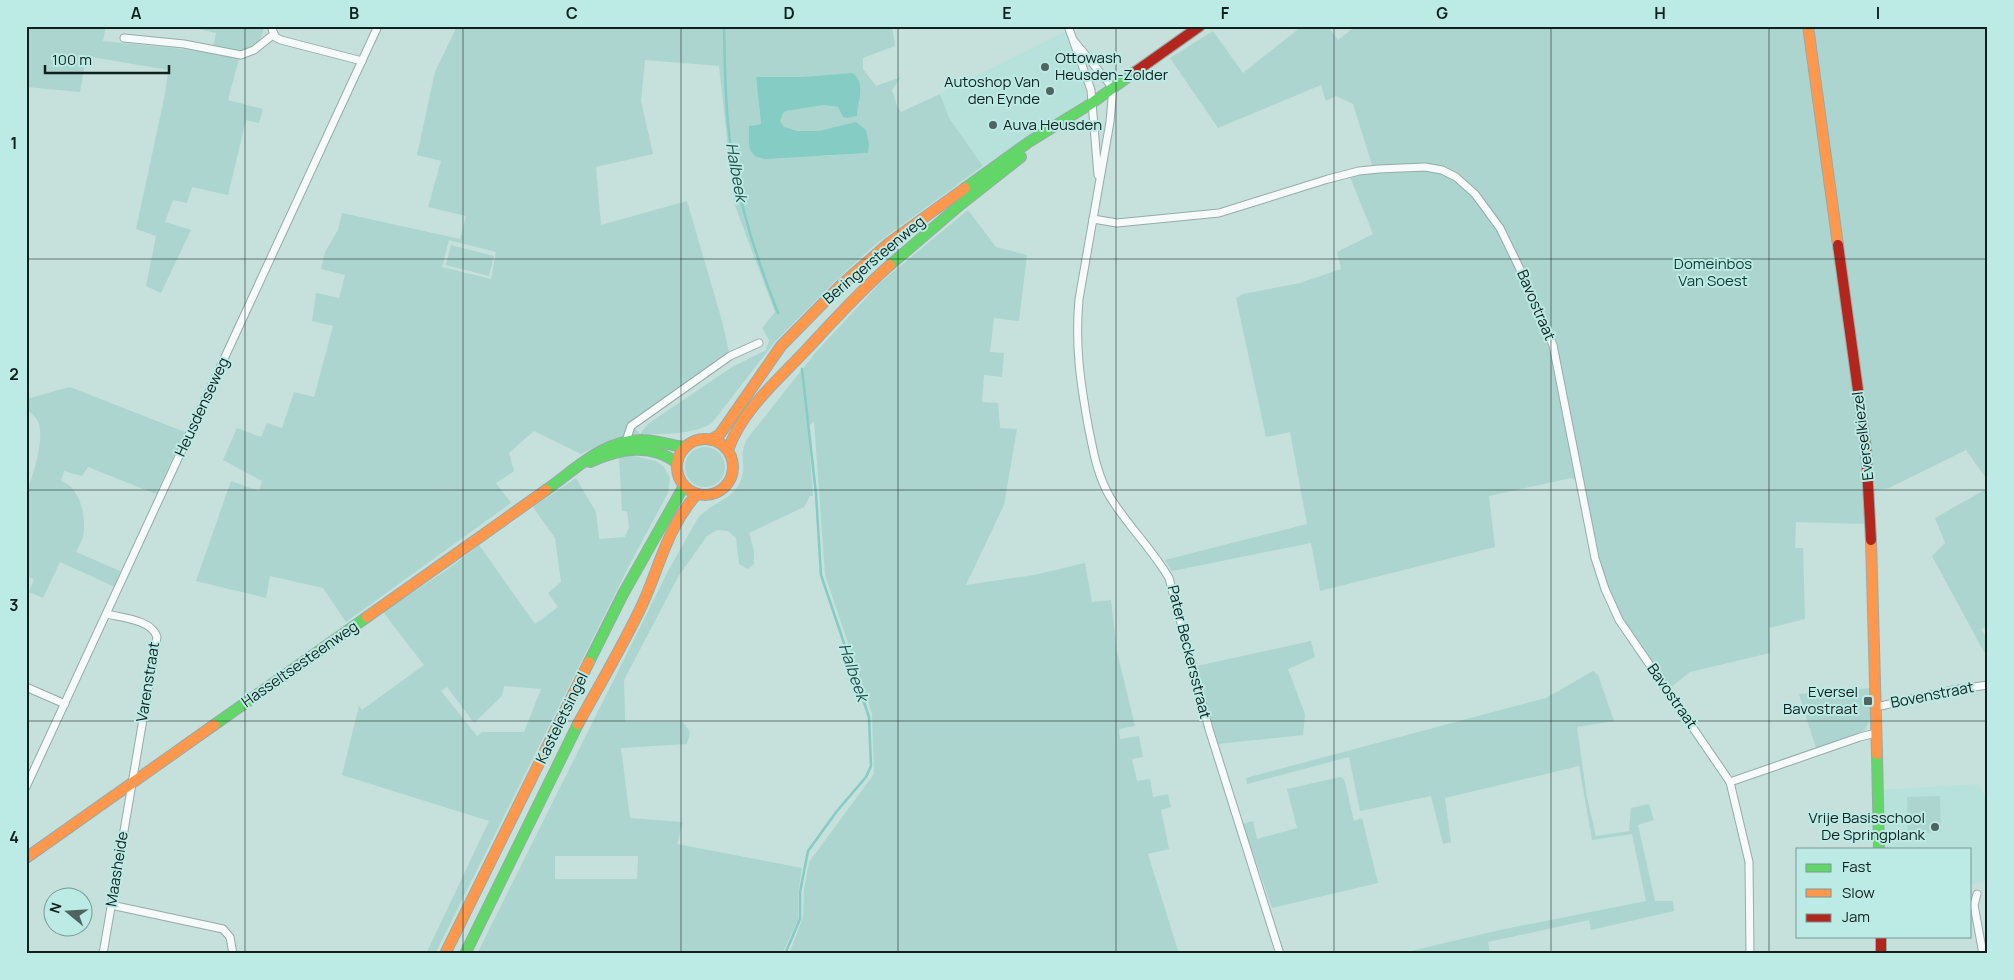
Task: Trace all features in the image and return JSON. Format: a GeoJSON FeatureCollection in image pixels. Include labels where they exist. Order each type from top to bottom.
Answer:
{"type":"FeatureCollection","features":[{"type":"Feature","properties":{"kind":"main road","name":"Beringersteenweg"},"geometry":{"type":"LineString","coordinates":[[712,440],[720,434],[781,346],[840,284],[920,219],[1029,142],[1092,103],[1200,26]]}},
{"type":"Feature","properties":{"kind":"main road","name":"Everselkiezel"},"geometry":{"type":"LineString","coordinates":[[1808,26],[1866,448],[1870,497],[1879,848]]}},
{"type":"Feature","properties":{"kind":"main road","name":"Beringersteenweg"},"geometry":{"type":"LineString","coordinates":[[728,450],[734,433],[756,404],[870,283],[960,205],[1034,147],[1048,132]]}},
{"type":"Feature","properties":{"kind":"main road","name":"Hasseltsesteenweg"},"geometry":{"type":"LineString","coordinates":[[26,858],[574,470],[593,453],[614,443],[626,441],[655,441],[674,447],[685,447],[693,441],[702,439],[712,440]]}},
{"type":"Feature","properties":{"kind":"main road"},"geometry":{"type":"LineString","coordinates":[[685,447],[677,463],[677,471],[684,486],[697,494],[714,493],[728,483],[733,466],[728,450],[721,443],[712,440]]}},
{"type":"Feature","properties":{"kind":"main road","name":"Hasseltsesteenweg"},"geometry":{"type":"LineString","coordinates":[[574,470],[613,452],[628,449],[646,450],[662,454],[672,458],[677,463]]}},
{"type":"Feature","properties":{"kind":"main road","name":"Kasteletsingel"},"geometry":{"type":"LineString","coordinates":[[445,954],[624,594],[684,486]]}},
{"type":"Feature","properties":{"kind":"main road","name":"Kasteletsingel"},"geometry":{"type":"LineString","coordinates":[[465,954],[577,728],[643,604],[654,580],[666,541],[686,507],[697,494]]}},
{"type":"Feature","properties":{"kind":"main road"},"geometry":{"type":"LineString","coordinates":[[1881,938],[1881,954]]}},
{"type":"Feature","properties":{"kind":"street"},"geometry":{"type":"LineString","coordinates":[[270,26],[274,34],[281,40],[362,60]]}},
{"type":"Feature","properties":{"kind":"street","name":"Heusdenseweg"},"geometry":{"type":"LineString","coordinates":[[26,787],[378,26]]}},
{"type":"Feature","properties":{"kind":"street","name":"Pater Beckersstraat"},"geometry":{"type":"LineString","coordinates":[[1068,26],[1091,90],[1098,186]]}},
{"type":"Feature","properties":{"kind":"street"},"geometry":{"type":"LineString","coordinates":[[124,38],[184,44],[241,55],[254,50],[274,34]]}},
{"type":"Feature","properties":{"kind":"street"},"geometry":{"type":"LineString","coordinates":[[1074,41],[1113,88]]}},
{"type":"Feature","properties":{"kind":"street","name":"Pater Beckersstraat"},"geometry":{"type":"LineString","coordinates":[[1113,88],[1110,122],[1079,299],[1077,334],[1078,371],[1095,463],[1101,480],[1111,498],[1159,560],[1169,578],[1209,729],[1280,954]]}},
{"type":"Feature","properties":{"kind":"street","name":"Bavostraat"},"geometry":{"type":"LineString","coordinates":[[1094,219],[1117,222],[1219,213],[1328,179],[1358,171],[1379,169],[1425,168],[1442,170],[1467,185],[1500,228],[1535,300],[1553,345],[1595,558],[1605,589],[1619,620],[1730,782],[1749,862],[1750,954]]}},
{"type":"Feature","properties":{"kind":"street"},"geometry":{"type":"LineString","coordinates":[[626,441],[631,426],[730,356],[759,343]]}},
{"type":"Feature","properties":{"kind":"street","name":"Varenstraat"},"geometry":{"type":"LineString","coordinates":[[107,614],[150,625],[155,630],[157,637],[131,784]]}},
{"type":"Feature","properties":{"kind":"street","name":"Bovenstraat"},"geometry":{"type":"LineString","coordinates":[[1876,707],[1953,690],[1988,686]]}},
{"type":"Feature","properties":{"kind":"street"},"geometry":{"type":"LineString","coordinates":[[26,687],[64,704]]}},
{"type":"Feature","properties":{"kind":"street"},"geometry":{"type":"LineString","coordinates":[[1730,782],[1876,733]]}},
{"type":"Feature","properties":{"kind":"street","name":"Maasheide"},"geometry":{"type":"LineString","coordinates":[[103,954],[131,784]]}},
{"type":"Feature","properties":{"kind":"street"},"geometry":{"type":"LineString","coordinates":[[1977,894],[1974,905],[1983,954]]}},
{"type":"Feature","properties":{"kind":"street"},"geometry":{"type":"LineString","coordinates":[[111,905],[223,929],[230,937],[232,954]]}},
{"type":"Feature","properties":{"kind":"shaded area"},"geometry":{"type":"Polygon","coordinates":[[[1067,31],[1087,87],[1085,98],[1045,128],[1034,132],[983,166],[949,118],[940,94],[1067,31]]]}},
{"type":"Feature","properties":{"kind":"shaded area"},"geometry":{"type":"Polygon","coordinates":[[[852,73],[857,77],[860,87],[857,116],[843,117],[838,107],[824,105],[786,111],[783,113],[780,121],[784,127],[798,131],[819,131],[856,122],[866,130],[869,144],[868,153],[766,159],[760,158],[752,152],[749,143],[749,126],[761,124],[756,77],[803,77],[852,73]]]}},
{"type":"Feature","properties":{"kind":"shaded area","name":"Vrije Basisschool De Springplank"},"geometry":{"type":"Polygon","coordinates":[[[1979,784],[1988,805],[1988,881],[1972,884],[1972,848],[1883,848],[1882,790],[1979,784]]]}},
{"type":"Feature","properties":{"kind":"green space"},"geometry":{"type":"Polygon","coordinates":[[[26,26],[106,26],[103,41],[192,50],[239,59],[228,100],[263,109],[259,123],[246,120],[228,195],[192,187],[187,203],[173,200],[165,222],[191,230],[161,293],[146,286],[156,236],[136,229],[165,94],[168,70],[86,56],[80,92],[26,87],[26,26]]]}},
{"type":"Feature","properties":{"kind":"green space"},"geometry":{"type":"Polygon","coordinates":[[[194,26],[264,26],[257,44],[252,48],[238,51],[213,47],[216,33],[194,28],[194,26]]]}},
{"type":"Feature","properties":{"kind":"green space"},"geometry":{"type":"Polygon","coordinates":[[[457,26],[892,26],[895,46],[863,58],[863,69],[876,86],[901,77],[892,90],[901,112],[940,94],[949,118],[983,166],[877,243],[833,283],[774,343],[712,423],[702,428],[680,433],[618,437],[581,454],[534,431],[509,453],[514,471],[496,483],[511,503],[346,622],[323,588],[270,576],[266,598],[196,581],[231,481],[259,491],[262,481],[223,460],[237,428],[261,437],[267,423],[282,428],[294,392],[314,397],[333,326],[312,321],[316,293],[339,298],[345,275],[321,269],[325,252],[338,230],[342,213],[460,239],[466,216],[428,207],[441,161],[417,155],[435,72],[457,26]],[[645,60],[641,101],[653,154],[596,167],[601,225],[687,201],[722,321],[729,352],[634,427],[640,434],[648,424],[732,367],[766,350],[769,340],[762,328],[775,312],[734,203],[719,66],[645,60]],[[756,77],[761,124],[751,125],[823,156],[867,153],[836,129],[797,130],[784,127],[780,121],[783,113],[786,111],[824,105],[838,107],[843,117],[856,116],[857,107],[860,102],[803,77],[756,77]],[[449,240],[442,267],[491,279],[496,252],[449,240]]]}},
{"type":"Feature","properties":{"kind":"green space","name":"Domeinbos Van Soest"},"geometry":{"type":"Polygon","coordinates":[[[1302,26],[1328,26],[1338,40],[1356,26],[1988,26],[1988,481],[1966,450],[1889,488],[1866,492],[1867,524],[1796,522],[1795,548],[1803,548],[1805,619],[1769,628],[1770,653],[1690,672],[1670,688],[1621,620],[1603,571],[1582,482],[1571,478],[1489,496],[1495,547],[1320,591],[1311,543],[1172,571],[1165,560],[1307,524],[1290,432],[1266,437],[1236,298],[1243,294],[1300,283],[1341,269],[1337,252],[1373,234],[1350,177],[1372,173],[1372,165],[1353,104],[1336,96],[1326,101],[1321,85],[1218,128],[1170,58],[1213,31],[1243,73],[1302,26]]]}},
{"type":"Feature","properties":{"kind":"green space"},"geometry":{"type":"Polygon","coordinates":[[[968,210],[996,247],[1027,255],[1019,321],[994,318],[990,352],[1004,353],[1002,377],[984,375],[982,402],[998,403],[1000,428],[1017,429],[1004,505],[966,585],[1034,575],[1085,563],[1092,602],[1111,600],[1117,652],[1135,726],[1119,729],[1120,739],[1139,736],[1143,757],[1132,759],[1137,781],[1150,779],[1153,797],[1168,794],[1171,807],[1161,810],[1169,849],[1148,854],[1179,954],[789,954],[803,917],[804,890],[809,862],[874,774],[872,714],[825,575],[814,421],[808,427],[813,496],[810,496],[804,507],[749,533],[754,551],[754,564],[748,569],[739,564],[736,538],[728,531],[717,530],[707,536],[678,577],[624,680],[625,722],[683,722],[690,732],[687,744],[621,748],[630,818],[683,822],[677,844],[802,868],[798,894],[798,920],[782,954],[477,954],[668,571],[698,518],[727,497],[737,487],[743,475],[743,451],[747,439],[816,352],[881,282],[968,210]],[[555,856],[555,879],[637,879],[638,856],[555,856]]]}},
{"type":"Feature","properties":{"kind":"green space"},"geometry":{"type":"Polygon","coordinates":[[[451,245],[494,256],[489,276],[446,265],[451,245]]]}},
{"type":"Feature","properties":{"kind":"green space"},"geometry":{"type":"Polygon","coordinates":[[[70,387],[185,432],[156,494],[88,467],[82,476],[64,471],[61,481],[67,484],[76,494],[82,508],[84,533],[76,552],[120,571],[115,587],[60,562],[43,598],[29,592],[34,579],[26,576],[26,493],[37,459],[40,431],[37,419],[26,409],[26,399],[70,387]]]}},
{"type":"Feature","properties":{"kind":"green space"},"geometry":{"type":"Polygon","coordinates":[[[709,447],[716,450],[722,456],[725,467],[724,475],[716,484],[709,487],[701,487],[694,484],[686,475],[685,463],[688,456],[697,448],[709,447]]]}},
{"type":"Feature","properties":{"kind":"green space"},"geometry":{"type":"Polygon","coordinates":[[[630,455],[656,461],[664,467],[670,478],[668,493],[631,562],[435,954],[426,954],[489,821],[342,775],[359,706],[362,710],[424,665],[383,612],[448,569],[479,545],[535,624],[558,607],[548,593],[561,582],[555,538],[533,507],[576,478],[596,512],[599,539],[625,537],[629,527],[627,511],[622,511],[619,456],[630,455]],[[504,686],[502,696],[474,723],[447,687],[441,691],[477,736],[482,732],[524,732],[541,689],[504,686]]]}},
{"type":"Feature","properties":{"kind":"green space"},"geometry":{"type":"Polygon","coordinates":[[[1988,488],[1988,626],[1981,629],[1988,641],[1988,650],[1984,652],[1932,556],[1945,543],[1935,518],[1988,488]]]}},
{"type":"Feature","properties":{"kind":"green space"},"geometry":{"type":"Polygon","coordinates":[[[1311,641],[1315,657],[1288,669],[1305,714],[1303,735],[1218,744],[1197,666],[1311,641]]]}},
{"type":"Feature","properties":{"kind":"green space"},"geometry":{"type":"Polygon","coordinates":[[[1593,671],[1598,675],[1614,721],[1577,727],[1587,797],[1596,836],[1629,831],[1631,808],[1649,804],[1654,820],[1638,825],[1655,901],[1673,901],[1674,911],[1591,930],[1589,920],[1488,942],[1490,954],[1398,954],[1500,930],[1646,901],[1632,834],[1592,840],[1579,766],[1445,798],[1451,842],[1443,844],[1431,796],[1360,811],[1349,757],[1247,784],[1246,778],[1546,698],[1593,671]]]}},
{"type":"Feature","properties":{"kind":"green space"},"geometry":{"type":"Polygon","coordinates":[[[1871,688],[1871,716],[1863,731],[1816,748],[1799,694],[1871,688]]]}},
{"type":"Feature","properties":{"kind":"green space"},"geometry":{"type":"Polygon","coordinates":[[[1340,777],[1345,782],[1354,821],[1362,818],[1378,883],[1272,908],[1243,824],[1253,821],[1257,839],[1297,828],[1287,789],[1340,777]]]}},
{"type":"Feature","properties":{"kind":"green space"},"geometry":{"type":"Polygon","coordinates":[[[1940,796],[1941,832],[1920,833],[1920,841],[1908,841],[1907,797],[1940,796]]]}},
{"type":"Feature","properties":{"kind":"waterway","name":"Halbeek"},"geometry":{"type":"LineString","coordinates":[[724,26],[728,118],[734,169],[750,232],[778,313]]}},
{"type":"Feature","properties":{"kind":"waterway","name":"Halbeek"},"geometry":{"type":"LineString","coordinates":[[785,954],[800,919],[800,892],[808,851],[837,811],[866,777],[871,766],[869,717],[821,575],[816,494],[802,369]]}},
{"type":"Feature","properties":{"kind":"traffic: fast"},"geometry":{"type":"LineString","coordinates":[[965,188],[1029,142],[1092,103],[1135,72]]}},
{"type":"Feature","properties":{"kind":"traffic: fast"},"geometry":{"type":"LineString","coordinates":[[890,265],[960,205],[1021,157]]}},
{"type":"Feature","properties":{"kind":"traffic: fast"},"geometry":{"type":"LineString","coordinates":[[546,490],[591,457],[616,444],[643,440],[685,447]]}},
{"type":"Feature","properties":{"kind":"traffic: fast"},"geometry":{"type":"LineString","coordinates":[[590,462],[623,451],[645,450],[667,456],[677,463]]}},
{"type":"Feature","properties":{"kind":"traffic: fast"},"geometry":{"type":"LineString","coordinates":[[589,662],[623,594],[684,486]]}},
{"type":"Feature","properties":{"kind":"traffic: fast"},"geometry":{"type":"LineString","coordinates":[[214,725],[367,617]]}},
{"type":"Feature","properties":{"kind":"traffic: fast"},"geometry":{"type":"LineString","coordinates":[[465,954],[578,724]]}},
{"type":"Feature","properties":{"kind":"traffic: fast"},"geometry":{"type":"LineString","coordinates":[[1877,754],[1879,848]]}},
{"type":"Feature","properties":{"kind":"traffic: slow"},"geometry":{"type":"LineString","coordinates":[[1808,26],[1838,245]]}},
{"type":"Feature","properties":{"kind":"traffic: slow"},"geometry":{"type":"LineString","coordinates":[[712,439],[720,434],[781,346],[841,285],[889,243],[965,188]]}},
{"type":"Feature","properties":{"kind":"traffic: slow"},"geometry":{"type":"LineString","coordinates":[[728,450],[742,422],[762,396],[847,306],[890,265]]}},
{"type":"Feature","properties":{"kind":"traffic: slow"},"geometry":{"type":"LineString","coordinates":[[705,439],[716,441],[725,447],[731,456],[733,467],[731,478],[725,487],[716,493],[705,495],[694,493],[685,487],[679,478],[677,467],[679,456],[685,447],[694,441],[705,439]]}},
{"type":"Feature","properties":{"kind":"traffic: slow"},"geometry":{"type":"LineString","coordinates":[[367,617],[546,490]]}},
{"type":"Feature","properties":{"kind":"traffic: slow"},"geometry":{"type":"LineString","coordinates":[[578,724],[636,618],[679,519],[697,494]]}},
{"type":"Feature","properties":{"kind":"traffic: slow"},"geometry":{"type":"LineString","coordinates":[[1871,540],[1877,754]]}},
{"type":"Feature","properties":{"kind":"traffic: slow"},"geometry":{"type":"LineString","coordinates":[[445,954],[589,662]]}},
{"type":"Feature","properties":{"kind":"traffic: slow"},"geometry":{"type":"LineString","coordinates":[[26,858],[214,725]]}},
{"type":"Feature","properties":{"kind":"traffic: jam"},"geometry":{"type":"LineString","coordinates":[[1135,72],[1200,26]]}},
{"type":"Feature","properties":{"kind":"traffic: jam"},"geometry":{"type":"LineString","coordinates":[[1838,245],[1866,448],[1871,540]]}},
{"type":"Feature","properties":{"kind":"traffic: jam"},"geometry":{"type":"LineString","coordinates":[[1881,938],[1881,954]]}},
{"type":"Feature","properties":{"kind":"place","name":"Ottowash Heusden-Zolder"},"geometry":{"type":"Point","coordinates":[1045,67]}},
{"type":"Feature","properties":{"kind":"place","name":"Autoshop Van den Eynde"},"geometry":{"type":"Point","coordinates":[1050,91]}},
{"type":"Feature","properties":{"kind":"place","name":"Auva Heusden"},"geometry":{"type":"Point","coordinates":[993,125]}},
{"type":"Feature","properties":{"kind":"place","name":"Eversel Bavostraat"},"geometry":{"type":"Point","coordinates":[1868,701]}},
{"type":"Feature","properties":{"kind":"place","name":"Vrije Basisschool De Springplank"},"geometry":{"type":"Point","coordinates":[1935,827]}}]}
